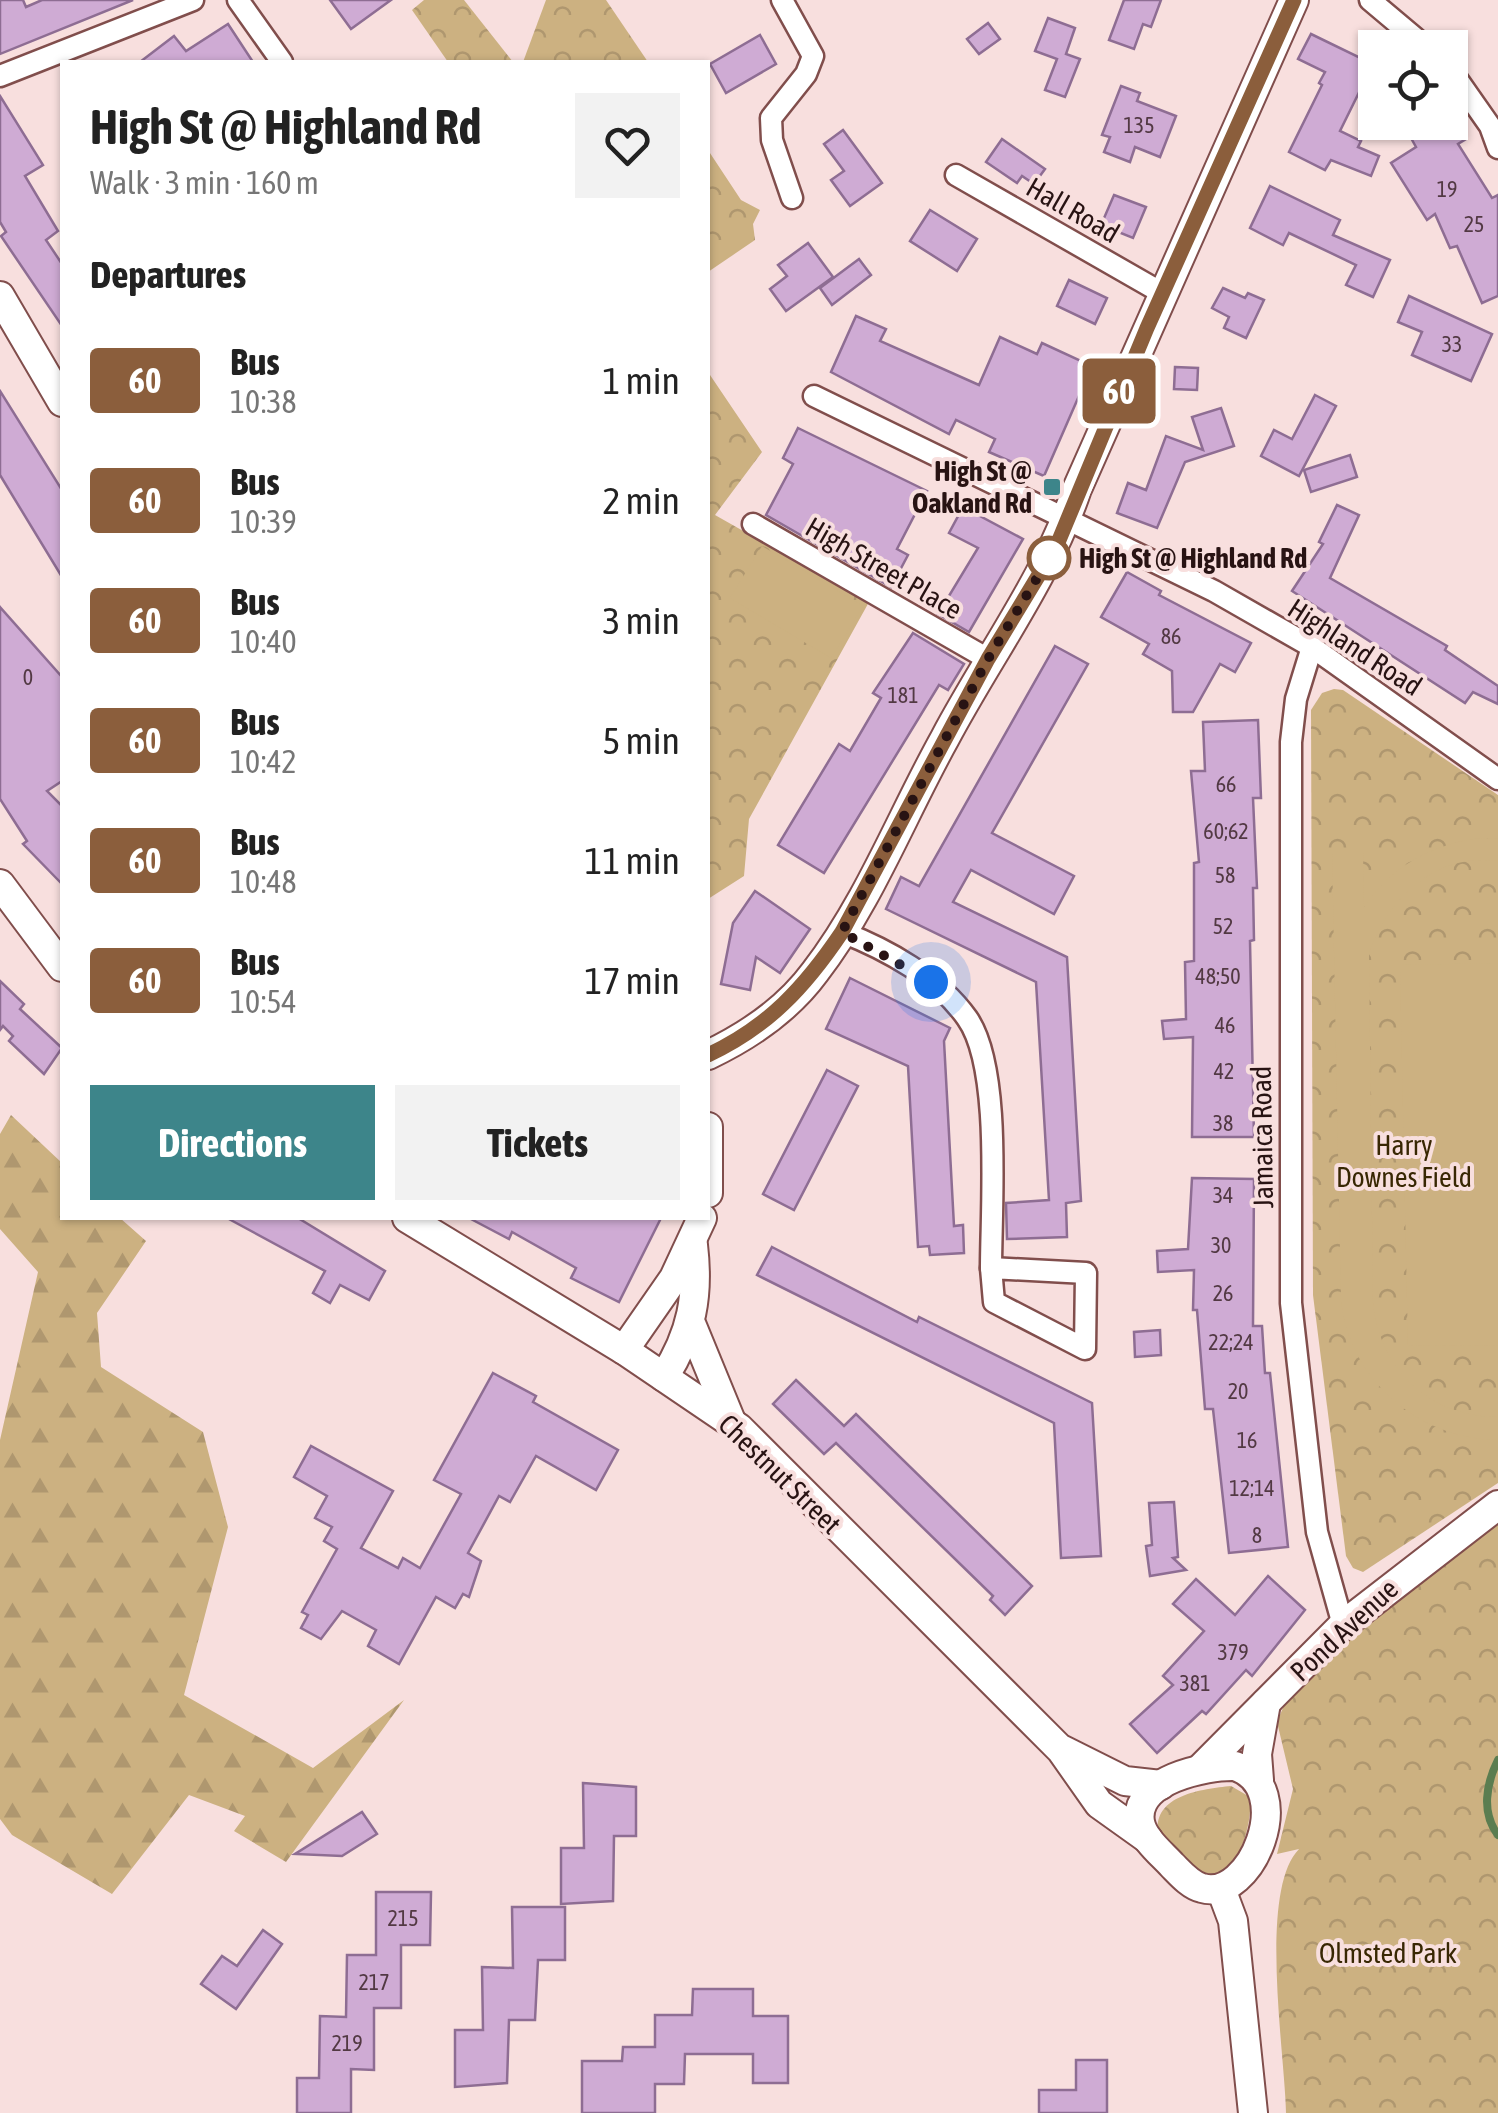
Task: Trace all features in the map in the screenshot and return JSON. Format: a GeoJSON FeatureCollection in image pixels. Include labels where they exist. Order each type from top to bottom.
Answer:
{"type":"FeatureCollection","features":[{"type":"Feature","properties":{"kind":"main road"},"geometry":{"type":"LineString","coordinates":[[710,1054],[774,1017],[814,974],[842,932],[988,659],[1057,545],[1162,292],[1294,0]]}},
{"type":"Feature","properties":{"kind":"main road"},"geometry":{"type":"LineString","coordinates":[[0,296],[59,389]]}},
{"type":"Feature","properties":{"kind":"main road"},"geometry":{"type":"LineString","coordinates":[[0,884],[60,964]]}},
{"type":"Feature","properties":{"kind":"main road","name":"Chestnut Street"},"geometry":{"type":"LineString","coordinates":[[411,1220],[624,1350],[731,1422],[1062,1750],[1099,1804],[1148,1840]]}},
{"type":"Feature","properties":{"kind":"main road"},"geometry":{"type":"LineString","coordinates":[[624,1350],[650,1316],[693,1245],[701,1220]]}},
{"type":"Feature","properties":{"kind":"main road"},"geometry":{"type":"LineString","coordinates":[[664,1377],[692,1326],[697,1280],[693,1245]]}},
{"type":"Feature","properties":{"kind":"main road"},"geometry":{"type":"LineString","coordinates":[[692,1326],[731,1422]]}},
{"type":"Feature","properties":{"kind":"main road","name":"Pond Avenue"},"geometry":{"type":"LineString","coordinates":[[1200,1769],[1343,1624],[1498,1505]]}},
{"type":"Feature","properties":{"kind":"main road"},"geometry":{"type":"LineString","coordinates":[[1259,1780],[1235,1766],[1200,1769],[1161,1785],[1142,1807],[1140,1822],[1148,1840],[1190,1882],[1221,1890],[1237,1881],[1266,1823],[1268,1806],[1259,1780],[1257,1754],[1266,1703]]}},
{"type":"Feature","properties":{"kind":"main road","name":"Chestnut Street"},"geometry":{"type":"LineString","coordinates":[[1062,1750],[1126,1781],[1161,1785]]}},
{"type":"Feature","properties":{"kind":"main road"},"geometry":{"type":"LineString","coordinates":[[1221,1890],[1233,1921],[1253,2113]]}},
{"type":"Feature","properties":{"kind":"street"},"geometry":{"type":"LineString","coordinates":[[0,76],[192,0]]}},
{"type":"Feature","properties":{"kind":"street"},"geometry":{"type":"LineString","coordinates":[[238,0],[281,60]]}},
{"type":"Feature","properties":{"kind":"street"},"geometry":{"type":"LineString","coordinates":[[782,0],[814,56],[806,74],[771,118],[772,140],[792,198]]}},
{"type":"Feature","properties":{"kind":"street"},"geometry":{"type":"LineString","coordinates":[[1370,0],[1406,30]]}},
{"type":"Feature","properties":{"kind":"street"},"geometry":{"type":"LineString","coordinates":[[1468,95],[1490,126],[1498,148]]}},
{"type":"Feature","properties":{"kind":"street","name":"Hall Road"},"geometry":{"type":"LineString","coordinates":[[956,175],[1162,292]]}},
{"type":"Feature","properties":{"kind":"street","name":"Highland Road"},"geometry":{"type":"LineString","coordinates":[[814,396],[1199,583],[1312,647],[1498,779]]}},
{"type":"Feature","properties":{"kind":"street","name":"High Street Place"},"geometry":{"type":"LineString","coordinates":[[753,524],[988,659]]}},
{"type":"Feature","properties":{"kind":"street","name":"Jamaica Road"},"geometry":{"type":"LineString","coordinates":[[1312,647],[1296,699],[1291,742],[1291,1303],[1317,1532],[1343,1624]]}},
{"type":"Feature","properties":{"kind":"street"},"geometry":{"type":"LineString","coordinates":[[842,932],[931,982],[969,1020],[978,1043],[990,1116],[991,1268],[994,1302],[1085,1349],[1086,1273],[991,1268]]}},
{"type":"Feature","properties":{"kind":"green space"},"geometry":{"type":"Polygon","coordinates":[[[424,0],[464,0],[511,60],[447,60],[412,10],[424,0]]]}},
{"type":"Feature","properties":{"kind":"green space"},"geometry":{"type":"Polygon","coordinates":[[[546,0],[606,0],[647,60],[524,60],[546,0]]]}},
{"type":"Feature","properties":{"kind":"green space"},"geometry":{"type":"Polygon","coordinates":[[[710,153],[741,200],[760,210],[753,224],[755,240],[710,271],[710,153]]]}},
{"type":"Feature","properties":{"kind":"green space"},"geometry":{"type":"Polygon","coordinates":[[[710,375],[762,452],[715,515],[869,602],[749,819],[744,876],[710,898],[710,375]]]}},
{"type":"Feature","properties":{"kind":"green space"},"geometry":{"type":"Polygon","coordinates":[[[762,546],[863,606],[831,658],[730,598],[762,546]]]}},
{"type":"Feature","properties":{"kind":"green space","name":"Harry Downes Field"},"geometry":{"type":"Polygon","coordinates":[[[1343,690],[1498,795],[1498,1483],[1363,1572],[1353,1568],[1346,1556],[1313,1295],[1311,710],[1322,693],[1343,690]]]}},
{"type":"Feature","properties":{"kind":"green space"},"geometry":{"type":"Polygon","coordinates":[[[1478,838],[1498,839],[1498,861],[1454,864],[1417,884],[1388,915],[1369,954],[1373,1303],[1386,1349],[1398,1369],[1430,1399],[1473,1415],[1498,1417],[1498,1440],[1441,1429],[1393,1400],[1358,1355],[1341,1300],[1332,852],[1363,852],[1364,907],[1387,880],[1413,860],[1443,846],[1478,838]]]}},
{"type":"Feature","properties":{"kind":"green space"},"geometry":{"type":"Polygon","coordinates":[[[1498,963],[1498,1345],[1408,1346],[1400,965],[1498,963]]]}},
{"type":"Feature","properties":{"kind":"green space"},"geometry":{"type":"Polygon","coordinates":[[[11,1115],[60,1161],[60,1220],[122,1220],[146,1241],[97,1313],[101,1367],[203,1432],[228,1527],[184,1695],[313,1768],[404,1700],[286,1862],[234,1831],[245,1816],[189,1795],[112,1894],[12,1835],[0,1819],[0,1440],[38,1272],[0,1229],[0,1134],[11,1115]]]}},
{"type":"Feature","properties":{"kind":"green space","name":"Olmsted Park"},"geometry":{"type":"Polygon","coordinates":[[[1498,1515],[1498,2113],[1286,2113],[1277,1935],[1287,1870],[1299,1849],[1277,1854],[1293,1789],[1277,1722],[1288,1696],[1399,1595],[1498,1515]]]}},
{"type":"Feature","properties":{"kind":"green space"},"geometry":{"type":"Polygon","coordinates":[[[1231,1786],[1250,1797],[1246,1836],[1224,1870],[1213,1874],[1200,1872],[1182,1860],[1158,1833],[1159,1820],[1163,1810],[1182,1796],[1231,1786]]]}},
{"type":"Feature","properties":{"kind":"building"},"geometry":{"type":"Polygon","coordinates":[[[0,0],[23,0],[26,7],[42,0],[133,0],[0,54],[0,0]]]}},
{"type":"Feature","properties":{"kind":"building"},"geometry":{"type":"Polygon","coordinates":[[[330,0],[391,0],[351,29],[330,0]]]}},
{"type":"Feature","properties":{"kind":"building"},"geometry":{"type":"Polygon","coordinates":[[[1124,0],[1161,0],[1151,27],[1143,24],[1134,49],[1109,40],[1124,0]]]}},
{"type":"Feature","properties":{"kind":"building"},"geometry":{"type":"Polygon","coordinates":[[[1048,18],[1075,28],[1066,54],[1080,59],[1065,97],[1045,90],[1057,59],[1035,51],[1048,18]]]}},
{"type":"Feature","properties":{"kind":"building"},"geometry":{"type":"Polygon","coordinates":[[[988,23],[1000,39],[979,54],[967,39],[988,23]]]}},
{"type":"Feature","properties":{"kind":"building"},"geometry":{"type":"Polygon","coordinates":[[[228,24],[252,60],[143,60],[174,36],[186,51],[228,24]]]}},
{"type":"Feature","properties":{"kind":"building"},"geometry":{"type":"Polygon","coordinates":[[[1311,34],[1358,57],[1358,94],[1340,131],[1361,141],[1358,147],[1379,156],[1371,176],[1331,160],[1325,170],[1289,152],[1325,72],[1298,59],[1311,34]]]}},
{"type":"Feature","properties":{"kind":"building"},"geometry":{"type":"Polygon","coordinates":[[[760,35],[776,64],[726,93],[710,64],[760,35]]]}},
{"type":"Feature","properties":{"kind":"building"},"geometry":{"type":"Polygon","coordinates":[[[1121,86],[1140,93],[1137,101],[1176,116],[1160,157],[1135,147],[1130,162],[1104,152],[1110,137],[1102,135],[1121,86]]]}},
{"type":"Feature","properties":{"kind":"building"},"geometry":{"type":"Polygon","coordinates":[[[0,96],[43,165],[25,176],[58,231],[46,240],[60,261],[60,323],[1,236],[6,232],[0,222],[0,96]]]}},
{"type":"Feature","properties":{"kind":"building"},"geometry":{"type":"Polygon","coordinates":[[[843,130],[882,183],[850,206],[831,180],[844,171],[824,144],[843,130]]]}},
{"type":"Feature","properties":{"kind":"building"},"geometry":{"type":"Polygon","coordinates":[[[1002,139],[1045,169],[1034,184],[1022,176],[1017,183],[986,162],[1002,139]]]}},
{"type":"Feature","properties":{"kind":"building"},"geometry":{"type":"Polygon","coordinates":[[[1412,140],[1464,140],[1458,144],[1492,198],[1498,195],[1498,296],[1482,303],[1457,246],[1450,248],[1435,214],[1427,220],[1391,163],[1416,147],[1412,140]]]}},
{"type":"Feature","properties":{"kind":"building"},"geometry":{"type":"Polygon","coordinates":[[[1270,186],[1340,220],[1333,235],[1390,260],[1373,297],[1346,285],[1356,265],[1289,233],[1283,245],[1250,228],[1270,186]]]}},
{"type":"Feature","properties":{"kind":"building"},"geometry":{"type":"Polygon","coordinates":[[[1114,195],[1146,207],[1133,238],[1101,225],[1114,195]]]}},
{"type":"Feature","properties":{"kind":"building"},"geometry":{"type":"Polygon","coordinates":[[[930,210],[977,239],[957,271],[910,241],[930,210]]]}},
{"type":"Feature","properties":{"kind":"building"},"geometry":{"type":"Polygon","coordinates":[[[808,243],[833,277],[786,311],[770,289],[787,276],[778,265],[808,243]]]}},
{"type":"Feature","properties":{"kind":"building"},"geometry":{"type":"Polygon","coordinates":[[[859,259],[871,275],[832,305],[820,288],[859,259]]]}},
{"type":"Feature","properties":{"kind":"building"},"geometry":{"type":"Polygon","coordinates":[[[1069,280],[1107,298],[1095,324],[1057,306],[1069,280]]]}},
{"type":"Feature","properties":{"kind":"building"},"geometry":{"type":"Polygon","coordinates":[[[1223,288],[1245,298],[1248,293],[1264,300],[1246,338],[1224,328],[1229,317],[1212,308],[1223,288]]]}},
{"type":"Feature","properties":{"kind":"building"},"geometry":{"type":"Polygon","coordinates":[[[1409,296],[1492,334],[1471,381],[1412,355],[1422,332],[1398,322],[1409,296]]]}},
{"type":"Feature","properties":{"kind":"building"},"geometry":{"type":"Polygon","coordinates":[[[856,316],[886,329],[880,341],[979,385],[1000,337],[1037,354],[1042,343],[1092,366],[1044,476],[989,452],[995,439],[956,420],[949,434],[831,372],[856,316]]]}},
{"type":"Feature","properties":{"kind":"building"},"geometry":{"type":"Polygon","coordinates":[[[1175,367],[1198,368],[1197,390],[1174,389],[1175,367]]]}},
{"type":"Feature","properties":{"kind":"building"},"geometry":{"type":"Polygon","coordinates":[[[0,391],[60,487],[60,574],[0,475],[0,391]]]}},
{"type":"Feature","properties":{"kind":"building"},"geometry":{"type":"Polygon","coordinates":[[[1315,395],[1336,406],[1299,476],[1261,456],[1274,430],[1292,439],[1315,395]]]}},
{"type":"Feature","properties":{"kind":"building"},"geometry":{"type":"Polygon","coordinates":[[[1221,408],[1234,446],[1185,462],[1157,528],[1117,513],[1128,483],[1146,490],[1166,436],[1203,450],[1192,417],[1221,408]]]}},
{"type":"Feature","properties":{"kind":"building"},"geometry":{"type":"Polygon","coordinates":[[[798,428],[927,491],[897,549],[908,555],[891,587],[766,515],[793,464],[783,458],[798,428]]]}},
{"type":"Feature","properties":{"kind":"building"},"geometry":{"type":"Polygon","coordinates":[[[1350,455],[1357,477],[1311,492],[1304,470],[1350,455]]]}},
{"type":"Feature","properties":{"kind":"building"},"geometry":{"type":"Polygon","coordinates":[[[1337,505],[1359,515],[1330,578],[1447,646],[1445,650],[1498,686],[1498,704],[1473,692],[1465,703],[1292,591],[1323,544],[1319,542],[1337,505]]]}},
{"type":"Feature","properties":{"kind":"building"},"geometry":{"type":"Polygon","coordinates":[[[963,507],[1023,539],[969,632],[938,614],[978,548],[949,533],[963,507]]]}},
{"type":"Feature","properties":{"kind":"building"},"geometry":{"type":"Polygon","coordinates":[[[1127,572],[1161,591],[1159,595],[1251,643],[1235,672],[1220,664],[1193,712],[1173,712],[1172,671],[1143,654],[1149,644],[1101,617],[1127,572]]]}},
{"type":"Feature","properties":{"kind":"building"},"geometry":{"type":"Polygon","coordinates":[[[0,607],[60,675],[60,782],[47,791],[60,804],[60,882],[23,844],[27,841],[0,799],[0,607]]]}},
{"type":"Feature","properties":{"kind":"building"},"geometry":{"type":"Polygon","coordinates":[[[913,633],[964,664],[948,690],[939,685],[824,873],[778,845],[839,744],[850,751],[881,698],[873,693],[913,633]]]}},
{"type":"Feature","properties":{"kind":"building"},"geometry":{"type":"Polygon","coordinates":[[[1055,646],[1088,664],[992,833],[1074,876],[1054,914],[971,870],[953,902],[1067,957],[1081,1201],[1066,1203],[1067,1237],[1007,1239],[1006,1203],[1049,1200],[1036,982],[886,909],[901,877],[919,886],[1055,646]]]}},
{"type":"Feature","properties":{"kind":"building"},"geometry":{"type":"Polygon","coordinates":[[[1258,720],[1261,798],[1253,798],[1257,888],[1253,888],[1254,940],[1250,941],[1254,1137],[1192,1137],[1193,1037],[1164,1039],[1162,1021],[1186,1019],[1185,962],[1194,961],[1194,863],[1199,862],[1191,771],[1205,771],[1203,722],[1258,720]]]}},
{"type":"Feature","properties":{"kind":"building"},"geometry":{"type":"Polygon","coordinates":[[[755,891],[810,929],[780,973],[756,957],[750,990],[721,984],[733,923],[755,891]]]}},
{"type":"Feature","properties":{"kind":"building"},"geometry":{"type":"Polygon","coordinates":[[[850,978],[950,1028],[944,1041],[954,1226],[963,1225],[964,1253],[930,1255],[929,1246],[918,1247],[908,1066],[826,1029],[850,978]]]}},
{"type":"Feature","properties":{"kind":"building"},"geometry":{"type":"Polygon","coordinates":[[[0,981],[24,1004],[20,1009],[60,1046],[60,1051],[44,1074],[9,1041],[13,1036],[3,1026],[0,1030],[0,981]]]}},
{"type":"Feature","properties":{"kind":"building"},"geometry":{"type":"Polygon","coordinates":[[[827,1070],[858,1086],[794,1210],[763,1194],[827,1070]]]}},
{"type":"Feature","properties":{"kind":"building"},"geometry":{"type":"Polygon","coordinates":[[[1192,1178],[1254,1179],[1253,1326],[1262,1326],[1265,1373],[1270,1373],[1288,1547],[1229,1553],[1213,1409],[1205,1409],[1197,1310],[1193,1310],[1194,1270],[1158,1272],[1157,1251],[1188,1249],[1192,1178]]]}},
{"type":"Feature","properties":{"kind":"building"},"geometry":{"type":"Polygon","coordinates":[[[231,1220],[301,1220],[385,1271],[369,1300],[340,1285],[330,1303],[313,1293],[325,1271],[231,1220]]]}},
{"type":"Feature","properties":{"kind":"building"},"geometry":{"type":"Polygon","coordinates":[[[473,1220],[660,1220],[619,1302],[571,1278],[576,1268],[512,1232],[509,1239],[473,1220]]]}},
{"type":"Feature","properties":{"kind":"building"},"geometry":{"type":"Polygon","coordinates":[[[772,1247],[917,1322],[919,1317],[1092,1403],[1101,1556],[1061,1558],[1054,1423],[757,1275],[772,1247]]]}},
{"type":"Feature","properties":{"kind":"building"},"geometry":{"type":"Polygon","coordinates":[[[1160,1330],[1161,1355],[1135,1357],[1134,1332],[1160,1330]]]}},
{"type":"Feature","properties":{"kind":"building"},"geometry":{"type":"Polygon","coordinates":[[[493,1373],[536,1396],[533,1402],[618,1450],[596,1490],[536,1456],[510,1502],[499,1496],[468,1553],[481,1561],[469,1597],[463,1594],[455,1608],[436,1597],[399,1664],[368,1646],[376,1630],[342,1611],[321,1639],[301,1628],[308,1615],[302,1612],[337,1549],[324,1541],[332,1527],[315,1518],[327,1496],[294,1477],[311,1446],[393,1491],[361,1548],[398,1568],[403,1558],[420,1568],[461,1494],[434,1480],[493,1373]]]}},
{"type":"Feature","properties":{"kind":"building"},"geometry":{"type":"Polygon","coordinates":[[[796,1380],[844,1426],[856,1414],[1032,1586],[1005,1615],[990,1600],[993,1596],[836,1443],[824,1454],[773,1404],[796,1380]]]}},
{"type":"Feature","properties":{"kind":"building"},"geometry":{"type":"Polygon","coordinates":[[[1174,1502],[1178,1557],[1173,1558],[1186,1570],[1150,1576],[1146,1546],[1152,1545],[1149,1503],[1174,1502]]]}},
{"type":"Feature","properties":{"kind":"building"},"geometry":{"type":"Polygon","coordinates":[[[1268,1576],[1305,1610],[1252,1676],[1246,1670],[1206,1714],[1202,1711],[1157,1753],[1130,1724],[1173,1685],[1163,1676],[1204,1631],[1173,1604],[1196,1579],[1235,1615],[1268,1576]]]}},
{"type":"Feature","properties":{"kind":"building"},"geometry":{"type":"Polygon","coordinates":[[[583,1783],[636,1787],[636,1836],[614,1836],[613,1901],[561,1904],[561,1848],[584,1848],[583,1783]]]}},
{"type":"Feature","properties":{"kind":"building"},"geometry":{"type":"Polygon","coordinates":[[[362,1812],[377,1834],[342,1856],[295,1854],[362,1812]]]}},
{"type":"Feature","properties":{"kind":"building"},"geometry":{"type":"Polygon","coordinates":[[[376,1892],[431,1892],[430,1945],[401,1945],[401,2008],[374,2008],[374,2070],[351,2069],[351,2113],[297,2113],[297,2078],[319,2078],[320,2016],[346,2017],[347,1955],[376,1955],[376,1892]]]}},
{"type":"Feature","properties":{"kind":"building"},"geometry":{"type":"Polygon","coordinates":[[[512,1907],[565,1907],[565,1960],[538,1960],[535,2020],[509,2020],[507,2083],[455,2087],[455,2030],[483,2030],[482,1967],[513,1968],[512,1907]]]}},
{"type":"Feature","properties":{"kind":"building"},"geometry":{"type":"Polygon","coordinates":[[[263,1930],[282,1944],[236,2009],[201,1984],[222,1956],[237,1966],[263,1930]]]}},
{"type":"Feature","properties":{"kind":"building"},"geometry":{"type":"Polygon","coordinates":[[[693,1989],[753,1989],[753,2016],[788,2016],[788,2083],[753,2083],[753,2054],[685,2054],[684,2084],[655,2084],[655,2113],[582,2113],[582,2061],[622,2061],[623,2047],[655,2047],[655,2015],[692,2015],[693,1989]]]}},
{"type":"Feature","properties":{"kind":"building"},"geometry":{"type":"Polygon","coordinates":[[[1076,2060],[1107,2060],[1107,2113],[1039,2113],[1039,2090],[1076,2090],[1076,2060]]]}},
{"type":"Feature","properties":{"kind":"waterway"},"geometry":{"type":"LineString","coordinates":[[1498,1760],[1487,1798],[1489,1817],[1498,1835]]}},
{"type":"Feature","properties":{"kind":"bus line","name":"60"},"geometry":{"type":"LineString","coordinates":[[710,1054],[774,1017],[814,974],[842,932],[988,659],[1057,545],[1077,488],[1294,0]]}},
{"type":"Feature","properties":{"kind":"place","name":"High St @ Oakland Rd"},"geometry":{"type":"Point","coordinates":[1052,487]}},
{"type":"Feature","properties":{"kind":"place","name":"High St @ Highland Rd"},"geometry":{"type":"Point","coordinates":[1049,558]}},
{"type":"Feature","properties":{"kind":"route"},"geometry":{"type":"LineString","coordinates":[[931,982],[842,932],[988,659],[1057,545],[1049,558]]}}]}
